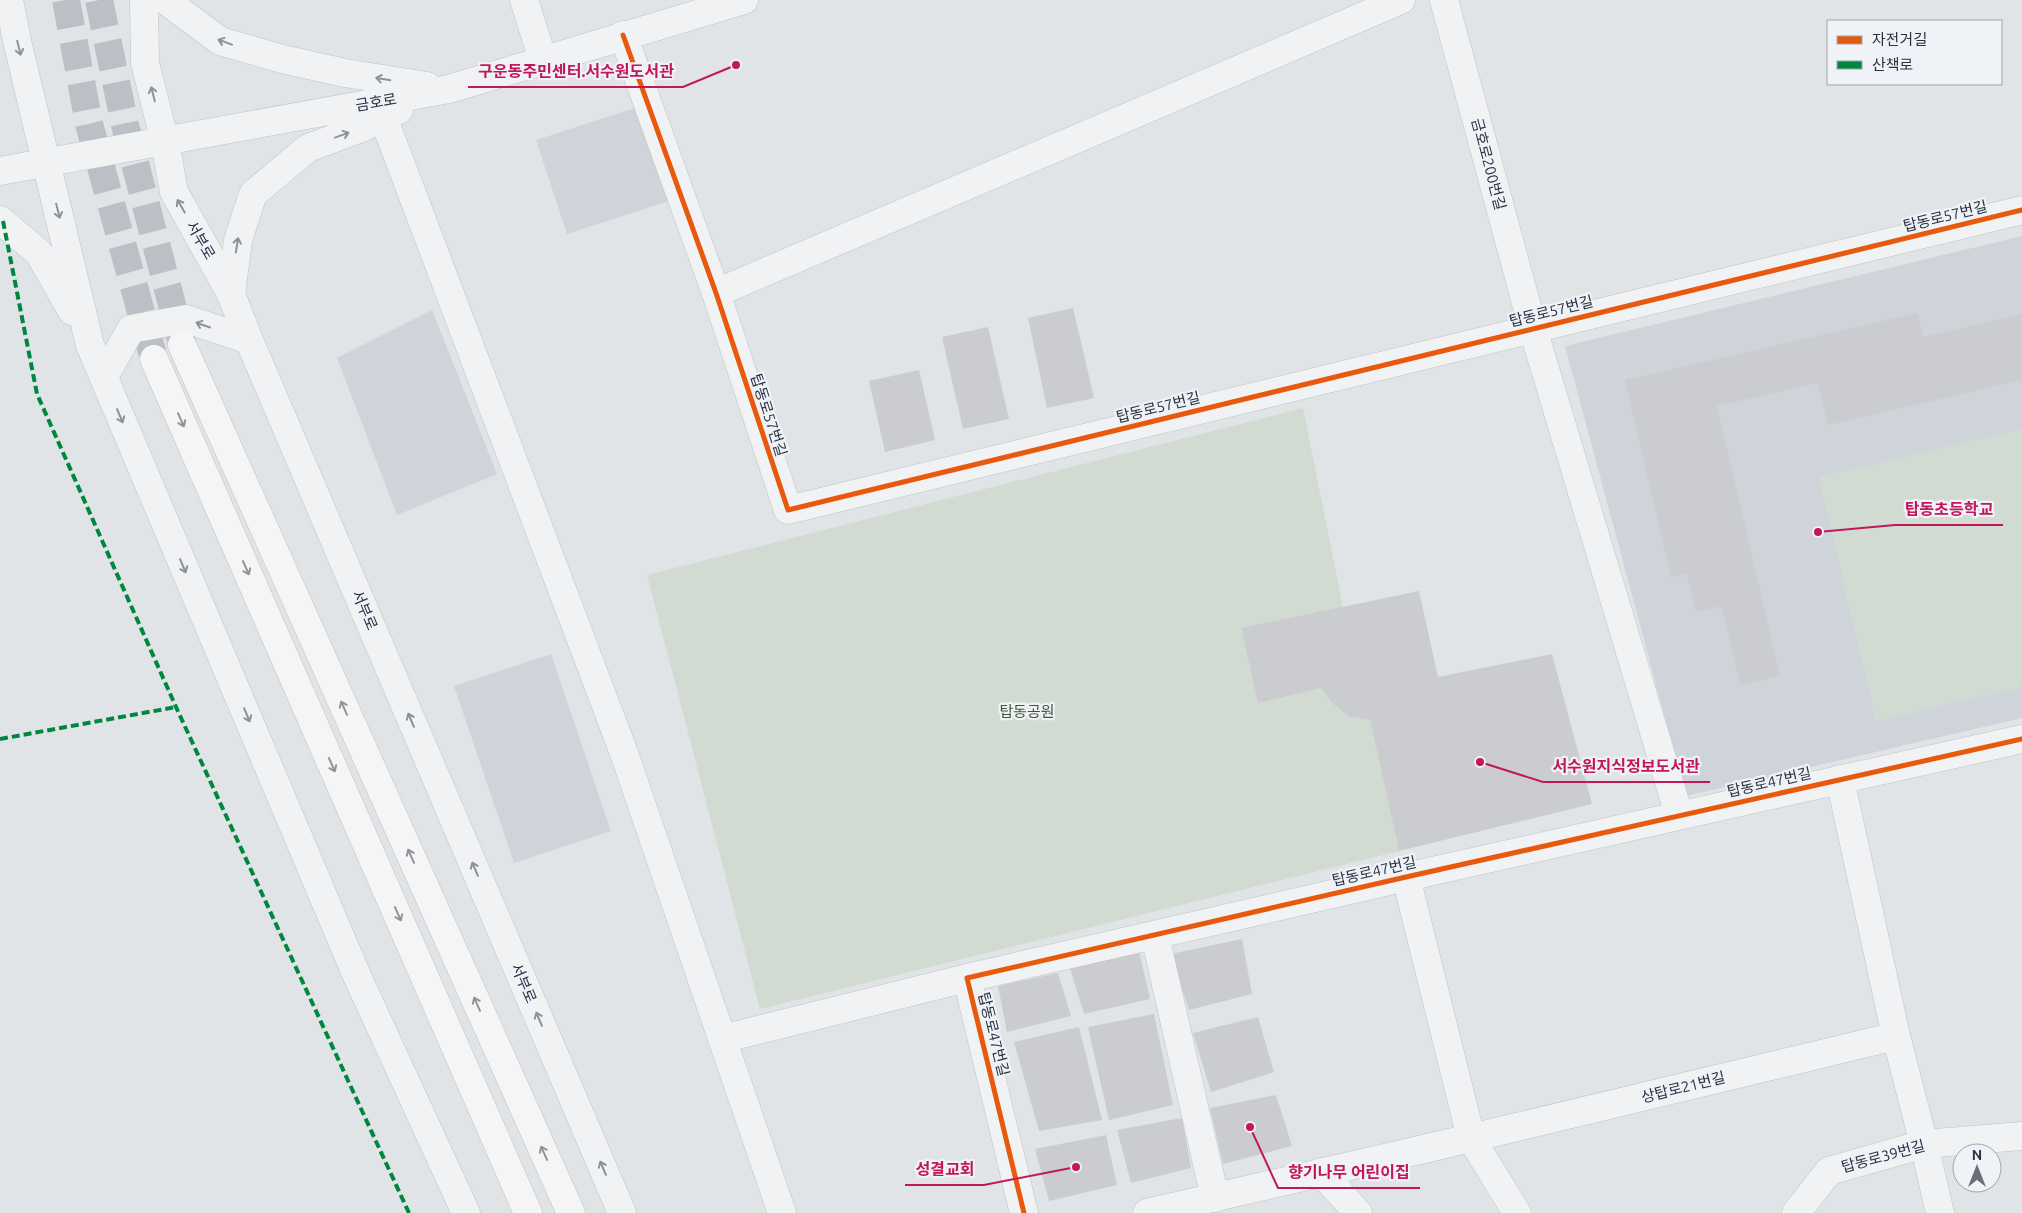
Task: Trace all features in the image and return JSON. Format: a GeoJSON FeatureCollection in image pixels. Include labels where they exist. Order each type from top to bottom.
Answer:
{"type":"FeatureCollection","features":[{"type":"Feature","properties":{"kind":"main road"},"geometry":{"type":"LineString","coordinates":[[182,345],[571,1213]]}},
{"type":"Feature","properties":{"kind":"main road"},"geometry":{"type":"LineString","coordinates":[[154,359],[528,1213]]}},
{"type":"Feature","properties":{"kind":"street"},"geometry":{"type":"LineString","coordinates":[[9,0],[17,41],[90,346]]}},
{"type":"Feature","properties":{"kind":"street","name":"서부로"},"geometry":{"type":"LineString","coordinates":[[144,0],[145,63],[174,192],[231,294],[622,1213]]}},
{"type":"Feature","properties":{"kind":"street"},"geometry":{"type":"LineString","coordinates":[[165,0],[220,40],[282,59],[345,73],[449,89]]}},
{"type":"Feature","properties":{"kind":"street"},"geometry":{"type":"LineString","coordinates":[[524,0],[543,60]]}},
{"type":"Feature","properties":{"kind":"street","name":"금호로"},"geometry":{"type":"LineString","coordinates":[[0,171],[449,89],[623,35],[707,6],[744,0]]}},
{"type":"Feature","properties":{"kind":"street"},"geometry":{"type":"LineString","coordinates":[[716,293],[1401,0]]}},
{"type":"Feature","properties":{"kind":"street","name":"금호로200번길"},"geometry":{"type":"LineString","coordinates":[[1444,0],[1533,329],[1679,815]]}},
{"type":"Feature","properties":{"kind":"street","name":"탑동로57번길"},"geometry":{"type":"LineString","coordinates":[[623,35],[716,293],[788,510],[2022,210]]}},
{"type":"Feature","properties":{"kind":"street"},"geometry":{"type":"LineString","coordinates":[[231,294],[238,240],[252,194],[308,148],[364,127],[449,89]]}},
{"type":"Feature","properties":{"kind":"street"},"geometry":{"type":"LineString","coordinates":[[383,118],[624,753],[782,1213]]}},
{"type":"Feature","properties":{"kind":"street"},"geometry":{"type":"LineString","coordinates":[[0,220],[39,253],[90,346],[357,976],[466,1213]]}},
{"type":"Feature","properties":{"kind":"street"},"geometry":{"type":"LineString","coordinates":[[104,377],[131,329],[186,319],[249,340]]}},
{"type":"Feature","properties":{"kind":"street","name":"탑동로47번길"},"geometry":{"type":"LineString","coordinates":[[1024,1213],[968,978],[1679,815],[2022,739]]}},
{"type":"Feature","properties":{"kind":"street"},"geometry":{"type":"LineString","coordinates":[[1840,779],[1896,1036],[1940,1213]]}},
{"type":"Feature","properties":{"kind":"street","name":"탑동로47번길"},"geometry":{"type":"LineString","coordinates":[[1406,877],[1471,1138]]}},
{"type":"Feature","properties":{"kind":"street"},"geometry":{"type":"LineString","coordinates":[[1155,936],[1215,1198]]}},
{"type":"Feature","properties":{"kind":"street"},"geometry":{"type":"LineString","coordinates":[[722,1038],[968,978]]}},
{"type":"Feature","properties":{"kind":"street","name":"상탑로21번길"},"geometry":{"type":"LineString","coordinates":[[1471,1138],[1896,1036]]}},
{"type":"Feature","properties":{"kind":"street","name":"탑동로39번길"},"geometry":{"type":"LineString","coordinates":[[1796,1213],[1829,1170],[1924,1144],[2022,1136]]}},
{"type":"Feature","properties":{"kind":"street"},"geometry":{"type":"LineString","coordinates":[[1164,1211],[1321,1172],[1471,1138],[1517,1213]]}},
{"type":"Feature","properties":{"kind":"street"},"geometry":{"type":"LineString","coordinates":[[1321,1172],[1358,1213]]}},
{"type":"Feature","properties":{"kind":"shaded area"},"geometry":{"type":"Polygon","coordinates":[[[638,107],[669,201],[567,234],[536,140],[638,107]]]}},
{"type":"Feature","properties":{"kind":"shaded area"},"geometry":{"type":"Polygon","coordinates":[[[2022,236],[2022,718],[1686,796],[1565,346],[2022,236]]]}},
{"type":"Feature","properties":{"kind":"shaded area"},"geometry":{"type":"Polygon","coordinates":[[[432,310],[497,474],[397,515],[337,358],[432,310]]]}},
{"type":"Feature","properties":{"kind":"shaded area"},"geometry":{"type":"Polygon","coordinates":[[[551,654],[611,831],[514,863],[454,686],[551,654]]]}},
{"type":"Feature","properties":{"kind":"green space","name":"탑동공원"},"geometry":{"type":"Polygon","coordinates":[[[1303,408],[1343,608],[1241,628],[1258,703],[1321,688],[1333,704],[1348,717],[1370,720],[1399,851],[760,1009],[647,575],[1303,408]]]}},
{"type":"Feature","properties":{"kind":"green space"},"geometry":{"type":"Polygon","coordinates":[[[2022,429],[2022,687],[1876,721],[1819,477],[2022,429]]]}},
{"type":"Feature","properties":{"kind":"building"},"geometry":{"type":"Polygon","coordinates":[[[1073,308],[1094,398],[1047,408],[1028,318],[1073,308]]]}},
{"type":"Feature","properties":{"kind":"building"},"geometry":{"type":"Polygon","coordinates":[[[1918,313],[1923,337],[2022,314],[2022,380],[1828,425],[1818,383],[1717,406],[1780,676],[1740,685],[1722,606],[1696,612],[1687,574],[1671,577],[1625,380],[1918,313]]]}},
{"type":"Feature","properties":{"kind":"building"},"geometry":{"type":"Polygon","coordinates":[[[988,327],[1009,419],[963,429],[942,337],[988,327]]]}},
{"type":"Feature","properties":{"kind":"building"},"geometry":{"type":"Polygon","coordinates":[[[919,370],[935,440],[885,452],[869,381],[919,370]]]}},
{"type":"Feature","properties":{"kind":"building"},"geometry":{"type":"Polygon","coordinates":[[[1419,591],[1438,677],[1552,654],[1592,804],[1399,851],[1370,720],[1349,717],[1333,704],[1321,688],[1258,703],[1241,628],[1419,591]]]}},
{"type":"Feature","properties":{"kind":"building"},"geometry":{"type":"Polygon","coordinates":[[[1242,939],[1252,994],[1189,1010],[1171,954],[1242,939]]]}},
{"type":"Feature","properties":{"kind":"building"},"geometry":{"type":"Polygon","coordinates":[[[1139,951],[1150,999],[1084,1014],[1070,968],[1139,951]]]}},
{"type":"Feature","properties":{"kind":"building"},"geometry":{"type":"Polygon","coordinates":[[[1058,973],[1071,1016],[1007,1032],[998,986],[1058,973]]]}},
{"type":"Feature","properties":{"kind":"building"},"geometry":{"type":"Polygon","coordinates":[[[1154,1014],[1173,1105],[1109,1120],[1088,1027],[1154,1014]]]}},
{"type":"Feature","properties":{"kind":"building"},"geometry":{"type":"Polygon","coordinates":[[[1258,1017],[1274,1072],[1211,1092],[1193,1033],[1258,1017]]]}},
{"type":"Feature","properties":{"kind":"building"},"geometry":{"type":"Polygon","coordinates":[[[1079,1027],[1102,1120],[1039,1131],[1014,1042],[1079,1027]]]}},
{"type":"Feature","properties":{"kind":"building"},"geometry":{"type":"Polygon","coordinates":[[[1276,1095],[1292,1146],[1223,1164],[1210,1108],[1276,1095]]]}},
{"type":"Feature","properties":{"kind":"building"},"geometry":{"type":"Polygon","coordinates":[[[1182,1118],[1191,1168],[1131,1183],[1117,1130],[1182,1118]]]}},
{"type":"Feature","properties":{"kind":"building"},"geometry":{"type":"Polygon","coordinates":[[[1106,1135],[1117,1185],[1049,1201],[1035,1149],[1106,1135]]]}},
{"type":"Feature","properties":{"kind":"tunnel"},"geometry":{"type":"LineString","coordinates":[[66,0],[89,124],[154,359]]}},
{"type":"Feature","properties":{"kind":"tunnel"},"geometry":{"type":"LineString","coordinates":[[99,0],[125,125],[182,343]]}},
{"type":"Feature","properties":{"kind":"marked path"},"geometry":{"type":"LineString","coordinates":[[3,221],[37,394],[176,707],[409,1213]]}},
{"type":"Feature","properties":{"kind":"marked path"},"geometry":{"type":"LineString","coordinates":[[0,739],[176,707]]}},
{"type":"Feature","properties":{"kind":"cycle path"},"geometry":{"type":"LineString","coordinates":[[623,35],[716,293],[788,510],[2022,210]]}},
{"type":"Feature","properties":{"kind":"cycle path"},"geometry":{"type":"LineString","coordinates":[[1024,1213],[967,978],[1406,877],[2022,739]]}},
{"type":"Feature","properties":{"kind":"place","name":"구운동주민센터.서수원도서관"},"geometry":{"type":"Point","coordinates":[736,65]}},
{"type":"Feature","properties":{"kind":"place","name":"탑동초등학교"},"geometry":{"type":"Point","coordinates":[1818,532]}},
{"type":"Feature","properties":{"kind":"place","name":"서수원지식정보도서관"},"geometry":{"type":"Point","coordinates":[1480,762]}},
{"type":"Feature","properties":{"kind":"place","name":"향기나무 어린이집"},"geometry":{"type":"Point","coordinates":[1250,1127]}},
{"type":"Feature","properties":{"kind":"place","name":"성결교회"},"geometry":{"type":"Point","coordinates":[1076,1167]}}]}
